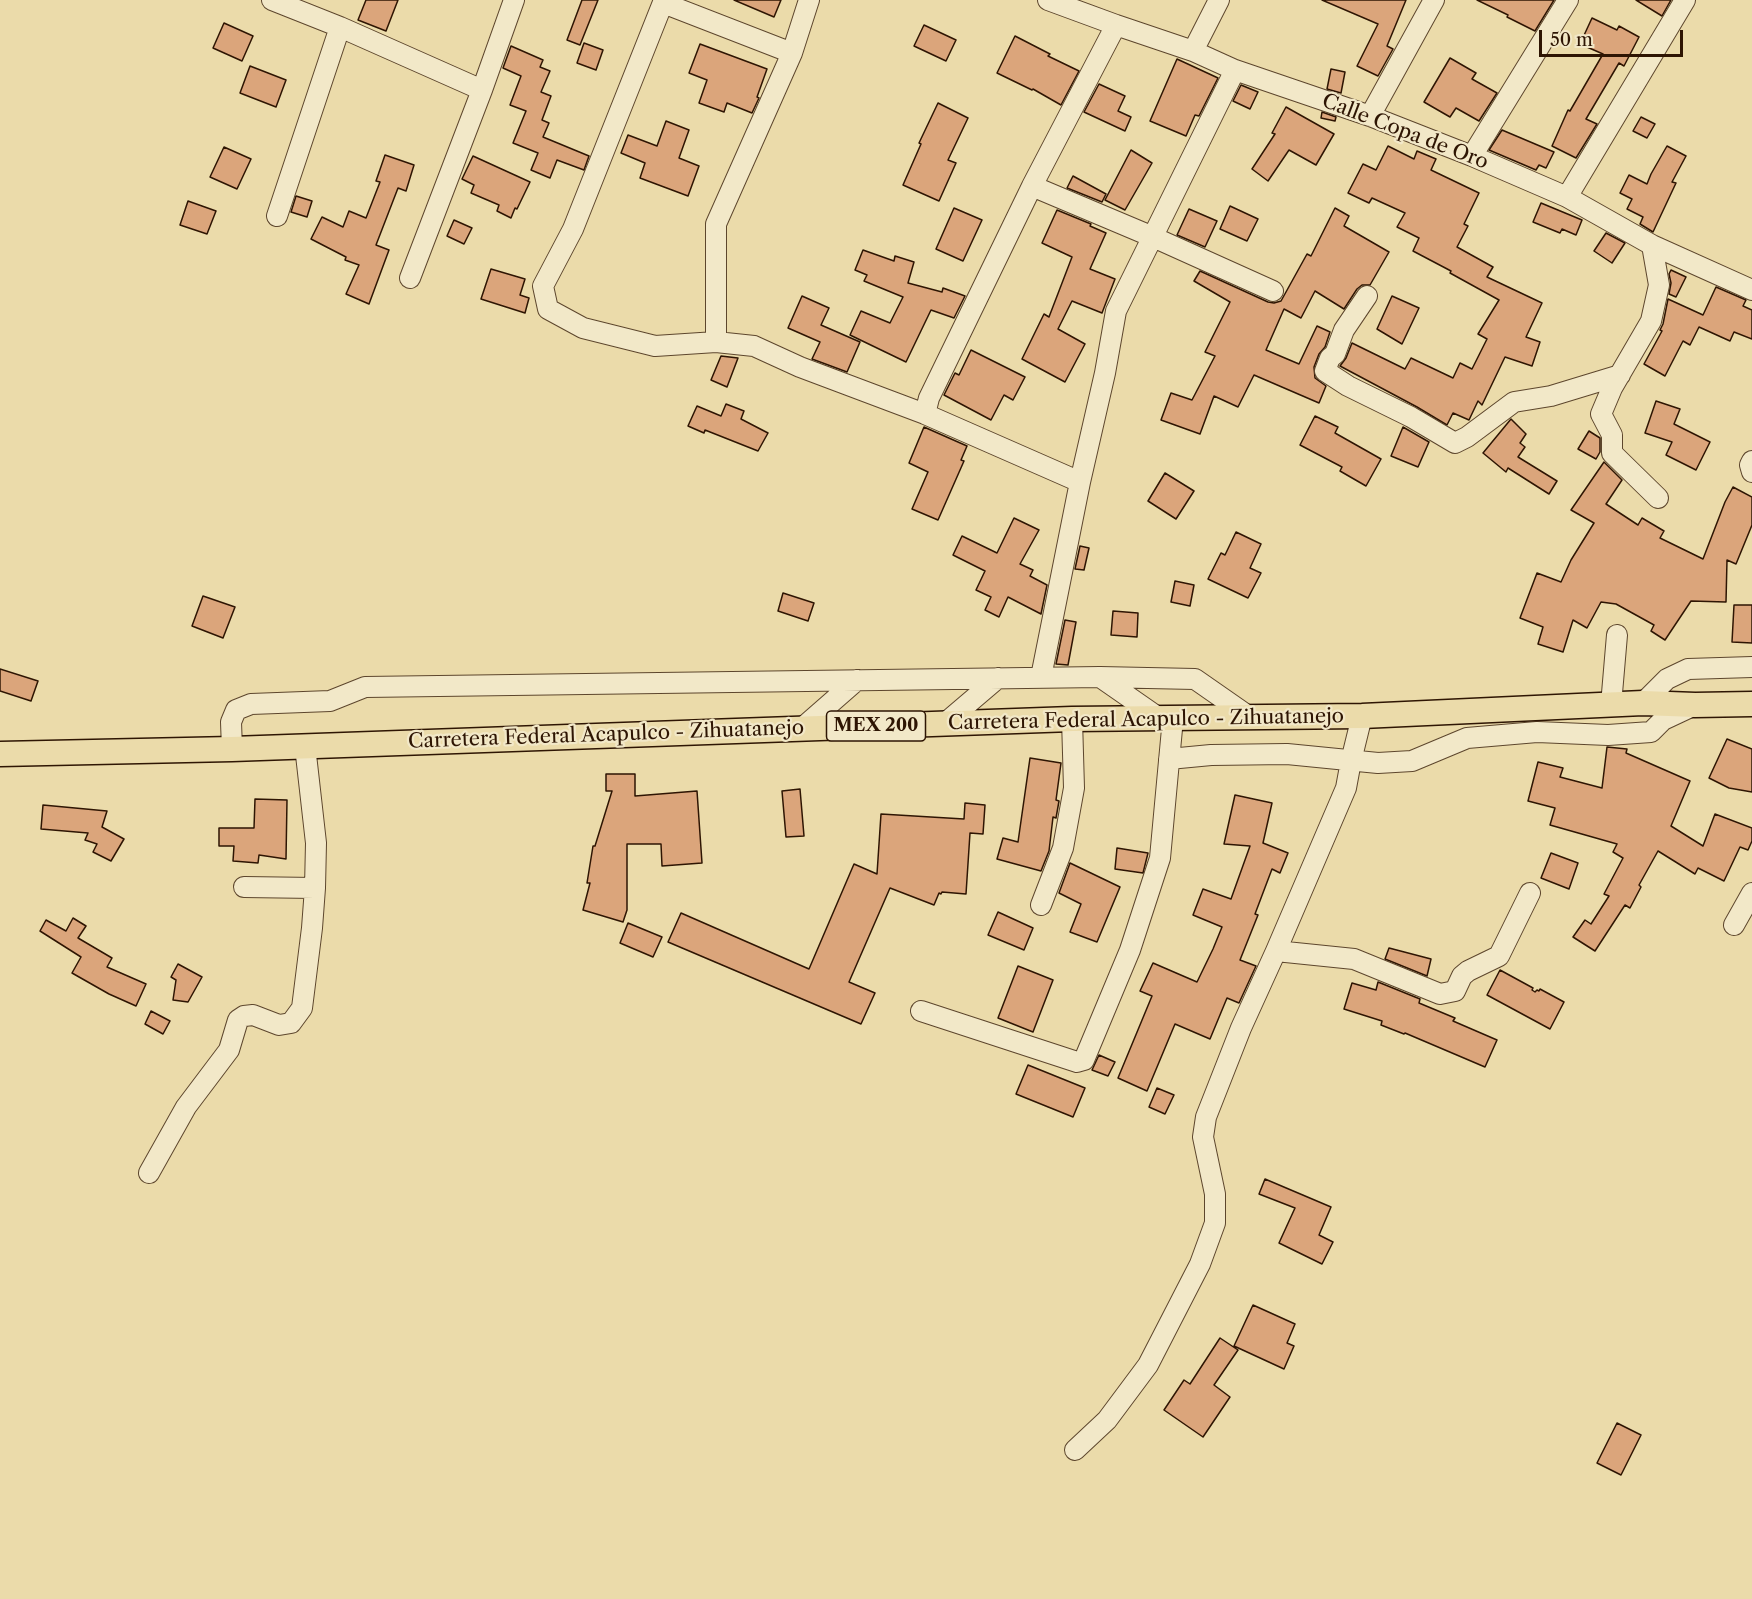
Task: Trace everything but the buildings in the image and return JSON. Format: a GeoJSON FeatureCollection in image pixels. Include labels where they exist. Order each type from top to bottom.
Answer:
{"type":"FeatureCollection","features":[{"type":"Feature","properties":{"kind":"main road","name":"Carretera Federal Acapulco - Zihuatanejo"},"geometry":{"type":"LineString","coordinates":[[0,754],[232,749],[1072,719],[1362,716],[1643,703],[1752,704]]}},
{"type":"Feature","properties":{"kind":"street"},"geometry":{"type":"LineString","coordinates":[[272,0],[340,27],[482,90]]}},
{"type":"Feature","properties":{"kind":"street"},"geometry":{"type":"LineString","coordinates":[[410,278],[514,0]]}},
{"type":"Feature","properties":{"kind":"street"},"geometry":{"type":"LineString","coordinates":[[716,342],[716,224],[792,53],[809,0]]}},
{"type":"Feature","properties":{"kind":"street","name":"Calle Copa de Oro"},"geometry":{"type":"LineString","coordinates":[[1047,0],[1193,51],[1235,70],[1370,116],[1472,156],[1567,197],[1652,245],[1752,290]]}},
{"type":"Feature","properties":{"kind":"street"},"geometry":{"type":"LineString","coordinates":[[1193,51],[1219,0]]}},
{"type":"Feature","properties":{"kind":"street"},"geometry":{"type":"LineString","coordinates":[[1370,116],[1434,0]]}},
{"type":"Feature","properties":{"kind":"street"},"geometry":{"type":"LineString","coordinates":[[1472,156],[1568,0]]}},
{"type":"Feature","properties":{"kind":"street"},"geometry":{"type":"LineString","coordinates":[[1567,197],[1685,0]]}},
{"type":"Feature","properties":{"kind":"street"},"geometry":{"type":"LineString","coordinates":[[792,53],[663,2],[573,229],[543,286],[549,309],[583,328],[655,346],[716,342],[754,346],[800,367],[925,414],[1080,482]]}},
{"type":"Feature","properties":{"kind":"street"},"geometry":{"type":"LineString","coordinates":[[925,414],[929,398],[1032,186],[1116,25]]}},
{"type":"Feature","properties":{"kind":"street"},"geometry":{"type":"LineString","coordinates":[[277,216],[340,27]]}},
{"type":"Feature","properties":{"kind":"street"},"geometry":{"type":"LineString","coordinates":[[1041,677],[1116,311],[1235,70]]}},
{"type":"Feature","properties":{"kind":"street"},"geometry":{"type":"LineString","coordinates":[[1032,186],[1273,291]]}},
{"type":"Feature","properties":{"kind":"street"},"geometry":{"type":"LineString","coordinates":[[1652,245],[1659,285],[1651,321],[1612,388],[1601,414],[1612,435],[1612,453],[1658,498]]}},
{"type":"Feature","properties":{"kind":"street"},"geometry":{"type":"LineString","coordinates":[[1366,296],[1344,330],[1335,354],[1330,358],[1325,371],[1348,386],[1411,417],[1455,443],[1467,437],[1514,402],[1551,396],[1620,375]]}},
{"type":"Feature","properties":{"kind":"street"},"geometry":{"type":"LineString","coordinates":[[1752,462],[1750,465],[1752,471]]}},
{"type":"Feature","properties":{"kind":"street"},"geometry":{"type":"LineString","coordinates":[[1611,705],[1617,635]]}},
{"type":"Feature","properties":{"kind":"street"},"geometry":{"type":"LineString","coordinates":[[1643,703],[1667,679],[1688,669],[1752,667]]}},
{"type":"Feature","properties":{"kind":"street"},"geometry":{"type":"LineString","coordinates":[[232,749],[231,722],[236,710],[251,704],[330,701],[365,687],[1041,677],[1195,679],[1251,718]]}},
{"type":"Feature","properties":{"kind":"street"},"geometry":{"type":"LineString","coordinates":[[921,1011],[1077,1062],[1084,1060],[1130,950],[1160,858],[1169,759],[1166,718],[1100,677]]}},
{"type":"Feature","properties":{"kind":"street"},"geometry":{"type":"LineString","coordinates":[[944,724],[998,678]]}},
{"type":"Feature","properties":{"kind":"street"},"geometry":{"type":"LineString","coordinates":[[801,729],[857,680]]}},
{"type":"Feature","properties":{"kind":"street"},"geometry":{"type":"LineString","coordinates":[[1169,759],[1211,755],[1287,754],[1378,763],[1412,761],[1467,738],[1537,732],[1608,735],[1651,732],[1663,720],[1695,705]]}},
{"type":"Feature","properties":{"kind":"street"},"geometry":{"type":"LineString","coordinates":[[1075,1450],[1107,1420],[1148,1365],[1200,1264],[1215,1223],[1215,1194],[1203,1137],[1206,1117],[1241,1028],[1346,788],[1362,716]]}},
{"type":"Feature","properties":{"kind":"street"},"geometry":{"type":"LineString","coordinates":[[1041,905],[1063,848],[1074,788],[1072,719]]}},
{"type":"Feature","properties":{"kind":"street"},"geometry":{"type":"LineString","coordinates":[[149,1173],[186,1107],[229,1050],[238,1020],[244,1016],[253,1015],[279,1025],[291,1023],[302,1008],[312,928],[316,843],[305,746]]}},
{"type":"Feature","properties":{"kind":"street"},"geometry":{"type":"LineString","coordinates":[[244,887],[315,888]]}},
{"type":"Feature","properties":{"kind":"street"},"geometry":{"type":"LineString","coordinates":[[1276,951],[1354,959],[1440,994],[1448,993],[1455,991],[1462,976],[1468,971],[1499,956],[1530,893]]}},
{"type":"Feature","properties":{"kind":"street"},"geometry":{"type":"LineString","coordinates":[[1734,925],[1752,893]]}}]}
